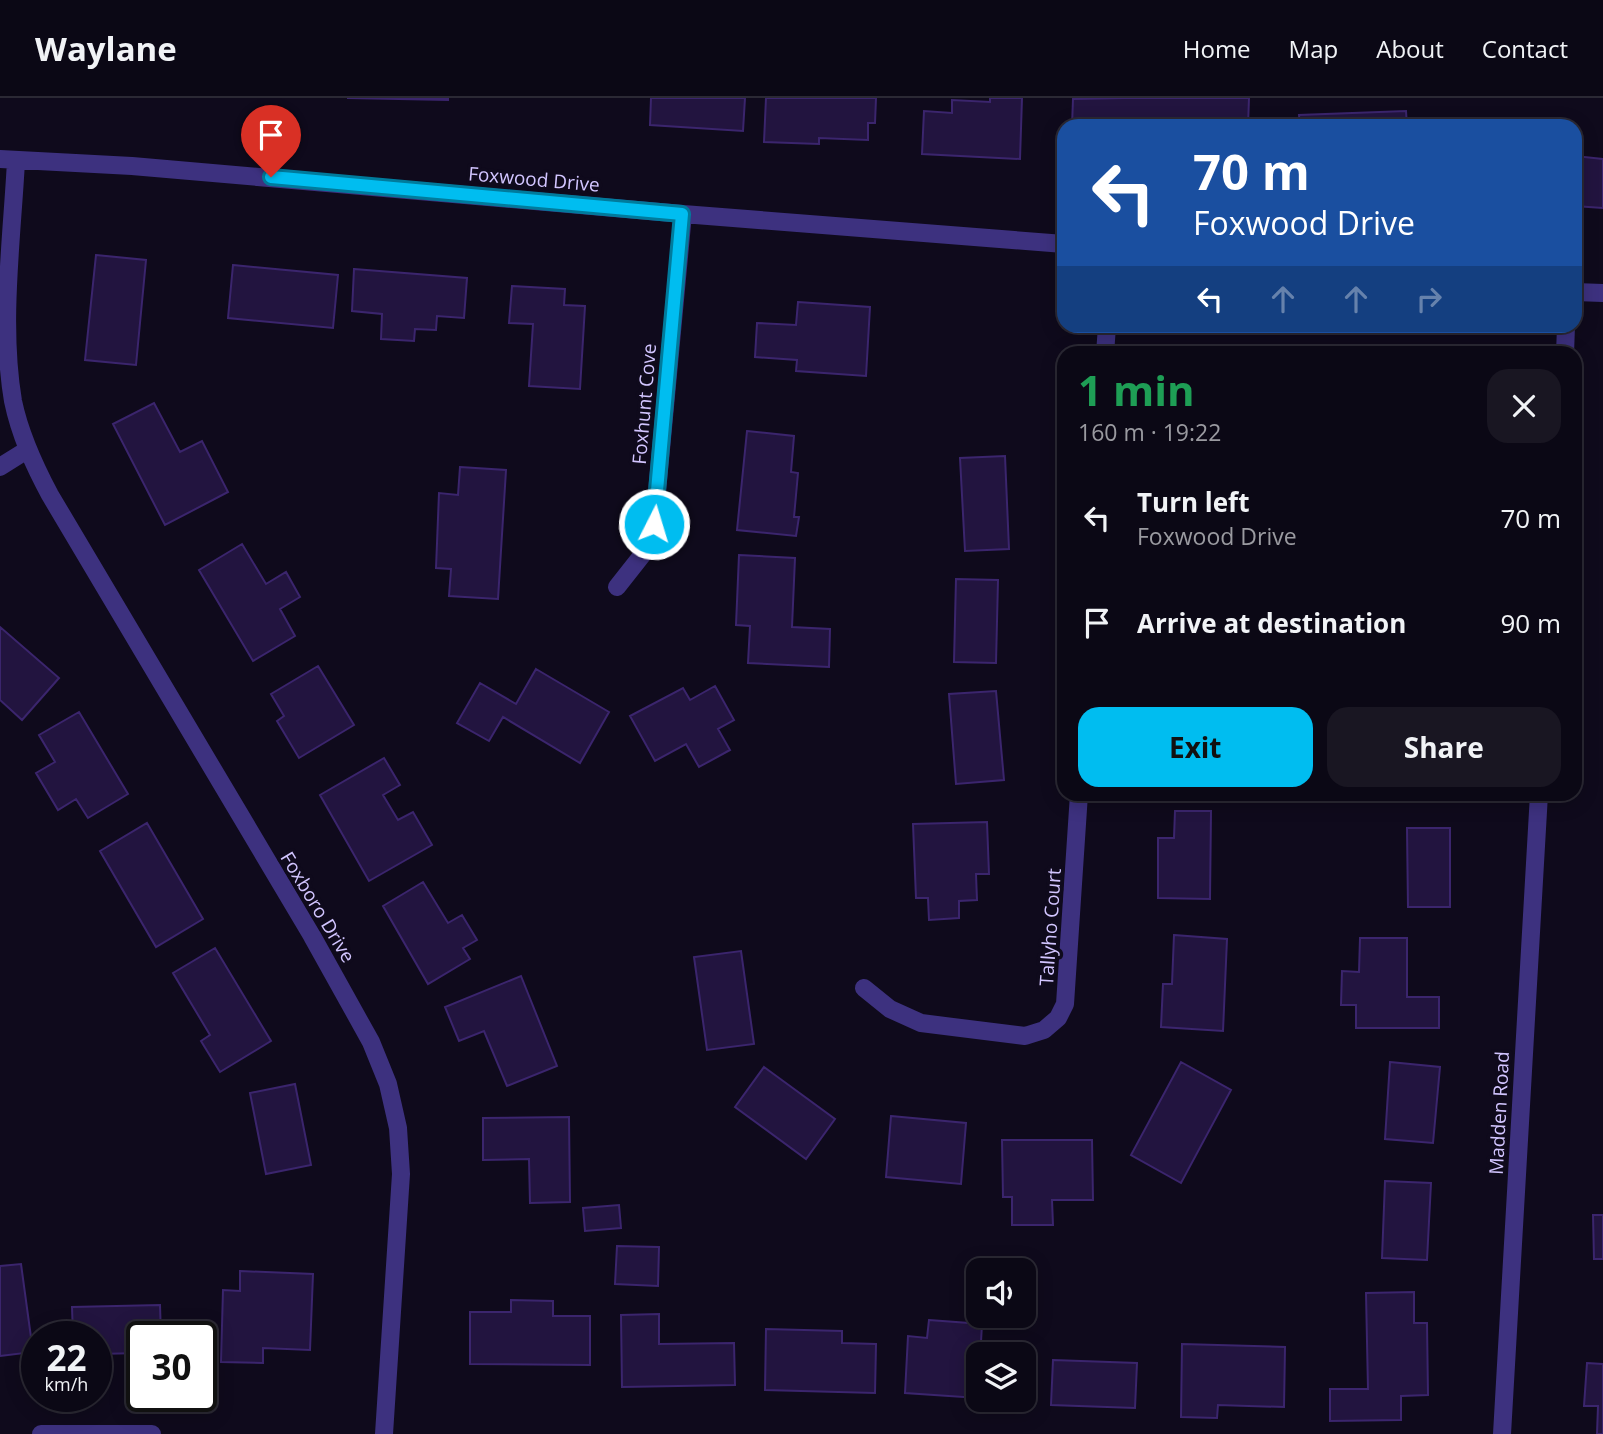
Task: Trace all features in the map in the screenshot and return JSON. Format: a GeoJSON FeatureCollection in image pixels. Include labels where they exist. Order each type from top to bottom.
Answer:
{"type":"FeatureCollection","features":[{"type":"Feature","properties":{"kind":"street","name":"Foxwood Drive"},"geometry":{"type":"LineString","coordinates":[[8,160],[132,166],[1057,243]]}},
{"type":"Feature","properties":{"kind":"street","name":"Foxboro Drive"},"geometry":{"type":"LineString","coordinates":[[8,160],[6,349],[13,400],[27,450],[50,495],[312,936],[371,1042],[388,1084],[398,1128],[401,1174],[384,1434]]}},
{"type":"Feature","properties":{"kind":"street","name":"Foxhunt Cove"},"geometry":{"type":"LineString","coordinates":[[617,587],[643,554],[654,524],[682,214]]}},
{"type":"Feature","properties":{"kind":"street"},"geometry":{"type":"LineString","coordinates":[[1582,292],[1603,293]]}},
{"type":"Feature","properties":{"kind":"street"},"geometry":{"type":"LineString","coordinates":[[0,467],[27,450]]}},
{"type":"Feature","properties":{"kind":"street","name":"Tallyho Court"},"geometry":{"type":"LineString","coordinates":[[864,988],[890,1009],[921,1023],[1025,1036],[1044,1030],[1058,1018],[1065,1004],[1079,801]]}},
{"type":"Feature","properties":{"kind":"street","name":"Madden Road"},"geometry":{"type":"LineString","coordinates":[[1502,1434],[1539,801]]}},
{"type":"Feature","properties":{"kind":"street"},"geometry":{"type":"LineString","coordinates":[[41,1434],[152,1434]]}},
{"type":"Feature","properties":{"kind":"building"},"geometry":{"type":"Polygon","coordinates":[[[347,98],[448,98],[448,100],[347,98]]]}},
{"type":"Feature","properties":{"kind":"building"},"geometry":{"type":"Polygon","coordinates":[[[651,98],[745,98],[743,131],[650,125],[651,98]]]}},
{"type":"Feature","properties":{"kind":"building"},"geometry":{"type":"Polygon","coordinates":[[[766,98],[876,98],[875,123],[868,123],[868,140],[819,138],[819,144],[764,142],[766,98]]]}},
{"type":"Feature","properties":{"kind":"building"},"geometry":{"type":"Polygon","coordinates":[[[990,98],[1022,98],[1020,159],[922,154],[924,111],[952,113],[952,100],[990,102],[990,98]]]}},
{"type":"Feature","properties":{"kind":"building"},"geometry":{"type":"Polygon","coordinates":[[[1249,98],[1248,119],[1072,119],[1073,99],[1249,98]]]}},
{"type":"Feature","properties":{"kind":"building"},"geometry":{"type":"Polygon","coordinates":[[[1406,111],[1407,119],[1299,119],[1299,115],[1406,111]]]}},
{"type":"Feature","properties":{"kind":"building"},"geometry":{"type":"Polygon","coordinates":[[[1582,157],[1603,159],[1603,208],[1582,206],[1582,157]]]}},
{"type":"Feature","properties":{"kind":"building"},"geometry":{"type":"Polygon","coordinates":[[[96,255],[146,260],[136,365],[85,360],[96,255]]]}},
{"type":"Feature","properties":{"kind":"building"},"geometry":{"type":"Polygon","coordinates":[[[233,265],[338,275],[333,328],[228,318],[233,265]]]}},
{"type":"Feature","properties":{"kind":"building"},"geometry":{"type":"Polygon","coordinates":[[[354,269],[467,278],[464,318],[437,316],[436,330],[415,329],[414,341],[381,339],[382,314],[352,311],[354,269]]]}},
{"type":"Feature","properties":{"kind":"building"},"geometry":{"type":"Polygon","coordinates":[[[512,286],[565,289],[564,305],[585,306],[580,389],[529,386],[533,324],[509,323],[512,286]]]}},
{"type":"Feature","properties":{"kind":"building"},"geometry":{"type":"Polygon","coordinates":[[[798,302],[870,307],[866,376],[796,371],[797,360],[755,357],[757,323],[796,325],[798,302]]]}},
{"type":"Feature","properties":{"kind":"building"},"geometry":{"type":"Polygon","coordinates":[[[154,403],[180,452],[202,441],[228,492],[165,525],[113,424],[154,403]]]}},
{"type":"Feature","properties":{"kind":"building"},"geometry":{"type":"Polygon","coordinates":[[[747,431],[794,436],[791,472],[798,473],[794,517],[799,517],[796,536],[737,530],[747,431]]]}},
{"type":"Feature","properties":{"kind":"building"},"geometry":{"type":"Polygon","coordinates":[[[1005,456],[1009,549],[965,551],[960,458],[1005,456]]]}},
{"type":"Feature","properties":{"kind":"building"},"geometry":{"type":"Polygon","coordinates":[[[460,467],[506,470],[498,599],[449,596],[451,569],[436,568],[439,493],[458,495],[460,467]]]}},
{"type":"Feature","properties":{"kind":"building"},"geometry":{"type":"Polygon","coordinates":[[[242,544],[266,584],[286,572],[300,597],[280,609],[295,636],[253,661],[199,570],[242,544]]]}},
{"type":"Feature","properties":{"kind":"building"},"geometry":{"type":"Polygon","coordinates":[[[739,555],[795,558],[792,627],[830,629],[829,667],[748,663],[750,626],[736,625],[739,555]]]}},
{"type":"Feature","properties":{"kind":"building"},"geometry":{"type":"Polygon","coordinates":[[[956,579],[998,580],[996,663],[954,662],[956,579]]]}},
{"type":"Feature","properties":{"kind":"building"},"geometry":{"type":"Polygon","coordinates":[[[0,627],[59,678],[22,720],[0,700],[0,627]]]}},
{"type":"Feature","properties":{"kind":"building"},"geometry":{"type":"Polygon","coordinates":[[[318,666],[354,725],[299,758],[277,721],[284,716],[271,694],[318,666]]]}},
{"type":"Feature","properties":{"kind":"building"},"geometry":{"type":"Polygon","coordinates":[[[536,669],[609,712],[580,763],[503,717],[489,741],[457,723],[480,683],[516,704],[536,669]]]}},
{"type":"Feature","properties":{"kind":"building"},"geometry":{"type":"Polygon","coordinates":[[[715,686],[734,720],[718,729],[730,750],[699,767],[686,744],[655,761],[630,716],[683,688],[690,700],[715,686]]]}},
{"type":"Feature","properties":{"kind":"building"},"geometry":{"type":"Polygon","coordinates":[[[996,691],[1004,780],[956,784],[949,694],[996,691]]]}},
{"type":"Feature","properties":{"kind":"building"},"geometry":{"type":"Polygon","coordinates":[[[79,712],[128,794],[88,818],[76,799],[58,810],[36,773],[55,762],[39,735],[79,712]]]}},
{"type":"Feature","properties":{"kind":"building"},"geometry":{"type":"Polygon","coordinates":[[[384,758],[400,785],[383,795],[398,820],[413,812],[432,845],[369,881],[320,795],[384,758]]]}},
{"type":"Feature","properties":{"kind":"building"},"geometry":{"type":"Polygon","coordinates":[[[1175,811],[1211,811],[1210,899],[1158,898],[1158,838],[1174,838],[1175,811]]]}},
{"type":"Feature","properties":{"kind":"building"},"geometry":{"type":"Polygon","coordinates":[[[987,822],[989,874],[976,874],[977,900],[959,901],[959,918],[929,920],[928,898],[916,898],[913,824],[987,822]]]}},
{"type":"Feature","properties":{"kind":"building"},"geometry":{"type":"Polygon","coordinates":[[[147,823],[203,919],[156,947],[100,851],[147,823]]]}},
{"type":"Feature","properties":{"kind":"building"},"geometry":{"type":"Polygon","coordinates":[[[1407,828],[1450,828],[1450,907],[1408,907],[1407,828]]]}},
{"type":"Feature","properties":{"kind":"building"},"geometry":{"type":"Polygon","coordinates":[[[423,882],[448,923],[462,915],[477,940],[463,948],[470,959],[428,984],[383,906],[423,882]]]}},
{"type":"Feature","properties":{"kind":"building"},"geometry":{"type":"Polygon","coordinates":[[[1174,935],[1227,939],[1223,1031],[1161,1027],[1163,984],[1172,984],[1174,935]]]}},
{"type":"Feature","properties":{"kind":"building"},"geometry":{"type":"Polygon","coordinates":[[[1360,938],[1407,938],[1407,997],[1439,997],[1439,1028],[1356,1028],[1356,1005],[1341,1005],[1342,971],[1359,972],[1360,938]]]}},
{"type":"Feature","properties":{"kind":"building"},"geometry":{"type":"Polygon","coordinates":[[[215,948],[271,1041],[220,1072],[201,1041],[210,1035],[173,973],[215,948]]]}},
{"type":"Feature","properties":{"kind":"building"},"geometry":{"type":"Polygon","coordinates":[[[741,951],[754,1044],[707,1050],[694,957],[741,951]]]}},
{"type":"Feature","properties":{"kind":"building"},"geometry":{"type":"Polygon","coordinates":[[[521,976],[557,1066],[507,1086],[484,1031],[459,1041],[445,1007],[521,976]]]}},
{"type":"Feature","properties":{"kind":"building"},"geometry":{"type":"Polygon","coordinates":[[[1181,1062],[1231,1090],[1181,1183],[1131,1155],[1181,1062]]]}},
{"type":"Feature","properties":{"kind":"building"},"geometry":{"type":"Polygon","coordinates":[[[1390,1062],[1440,1067],[1433,1143],[1385,1139],[1390,1062]]]}},
{"type":"Feature","properties":{"kind":"building"},"geometry":{"type":"Polygon","coordinates":[[[764,1067],[835,1119],[806,1159],[735,1107],[764,1067]]]}},
{"type":"Feature","properties":{"kind":"building"},"geometry":{"type":"Polygon","coordinates":[[[295,1084],[311,1165],[266,1174],[250,1093],[295,1084]]]}},
{"type":"Feature","properties":{"kind":"building"},"geometry":{"type":"Polygon","coordinates":[[[891,1116],[966,1123],[961,1184],[886,1177],[891,1116]]]}},
{"type":"Feature","properties":{"kind":"building"},"geometry":{"type":"Polygon","coordinates":[[[569,1117],[570,1202],[530,1203],[529,1159],[483,1160],[483,1118],[569,1117]]]}},
{"type":"Feature","properties":{"kind":"building"},"geometry":{"type":"Polygon","coordinates":[[[1002,1140],[1092,1140],[1093,1200],[1052,1200],[1053,1225],[1012,1225],[1012,1197],[1003,1197],[1002,1140]]]}},
{"type":"Feature","properties":{"kind":"building"},"geometry":{"type":"Polygon","coordinates":[[[1385,1181],[1431,1183],[1427,1260],[1382,1258],[1385,1181]]]}},
{"type":"Feature","properties":{"kind":"building"},"geometry":{"type":"Polygon","coordinates":[[[619,1205],[621,1228],[585,1231],[583,1208],[619,1205]]]}},
{"type":"Feature","properties":{"kind":"building"},"geometry":{"type":"Polygon","coordinates":[[[1593,1215],[1603,1215],[1603,1259],[1594,1259],[1593,1215]]]}},
{"type":"Feature","properties":{"kind":"building"},"geometry":{"type":"Polygon","coordinates":[[[617,1246],[659,1247],[658,1286],[615,1284],[617,1246]]]}},
{"type":"Feature","properties":{"kind":"building"},"geometry":{"type":"Polygon","coordinates":[[[21,1264],[29,1321],[21,1321],[21,1353],[0,1356],[0,1266],[21,1264]]]}},
{"type":"Feature","properties":{"kind":"building"},"geometry":{"type":"Polygon","coordinates":[[[240,1271],[313,1274],[310,1350],[263,1348],[263,1363],[221,1362],[223,1290],[240,1291],[240,1271]]]}},
{"type":"Feature","properties":{"kind":"building"},"geometry":{"type":"Polygon","coordinates":[[[1414,1292],[1414,1323],[1427,1323],[1428,1395],[1401,1396],[1401,1420],[1330,1421],[1330,1389],[1368,1389],[1366,1293],[1414,1292]]]}},
{"type":"Feature","properties":{"kind":"building"},"geometry":{"type":"Polygon","coordinates":[[[511,1300],[553,1301],[553,1316],[590,1316],[590,1365],[470,1364],[470,1312],[511,1312],[511,1300]]]}},
{"type":"Feature","properties":{"kind":"building"},"geometry":{"type":"Polygon","coordinates":[[[160,1305],[160,1321],[126,1321],[126,1353],[112,1354],[112,1321],[72,1321],[72,1307],[160,1305]]]}},
{"type":"Feature","properties":{"kind":"building"},"geometry":{"type":"Polygon","coordinates":[[[659,1314],[659,1344],[734,1343],[735,1385],[622,1387],[621,1315],[659,1314]]]}},
{"type":"Feature","properties":{"kind":"building"},"geometry":{"type":"Polygon","coordinates":[[[929,1320],[966,1323],[966,1328],[982,1328],[981,1342],[966,1342],[966,1397],[905,1393],[908,1336],[927,1338],[929,1320]]]}},
{"type":"Feature","properties":{"kind":"building"},"geometry":{"type":"Polygon","coordinates":[[[766,1329],[842,1331],[842,1343],[876,1344],[875,1393],[765,1390],[766,1329]]]}},
{"type":"Feature","properties":{"kind":"building"},"geometry":{"type":"Polygon","coordinates":[[[1182,1344],[1285,1347],[1284,1407],[1218,1405],[1217,1418],[1181,1417],[1182,1344]]]}},
{"type":"Feature","properties":{"kind":"building"},"geometry":{"type":"Polygon","coordinates":[[[1053,1360],[1137,1363],[1135,1408],[1051,1405],[1053,1360]]]}},
{"type":"Feature","properties":{"kind":"building"},"geometry":{"type":"Polygon","coordinates":[[[1587,1363],[1603,1364],[1603,1434],[1597,1434],[1598,1406],[1584,1406],[1587,1363]]]}},
{"type":"Feature","properties":{"kind":"route"},"geometry":{"type":"LineString","coordinates":[[271,177],[682,214],[654,524]]}}]}
